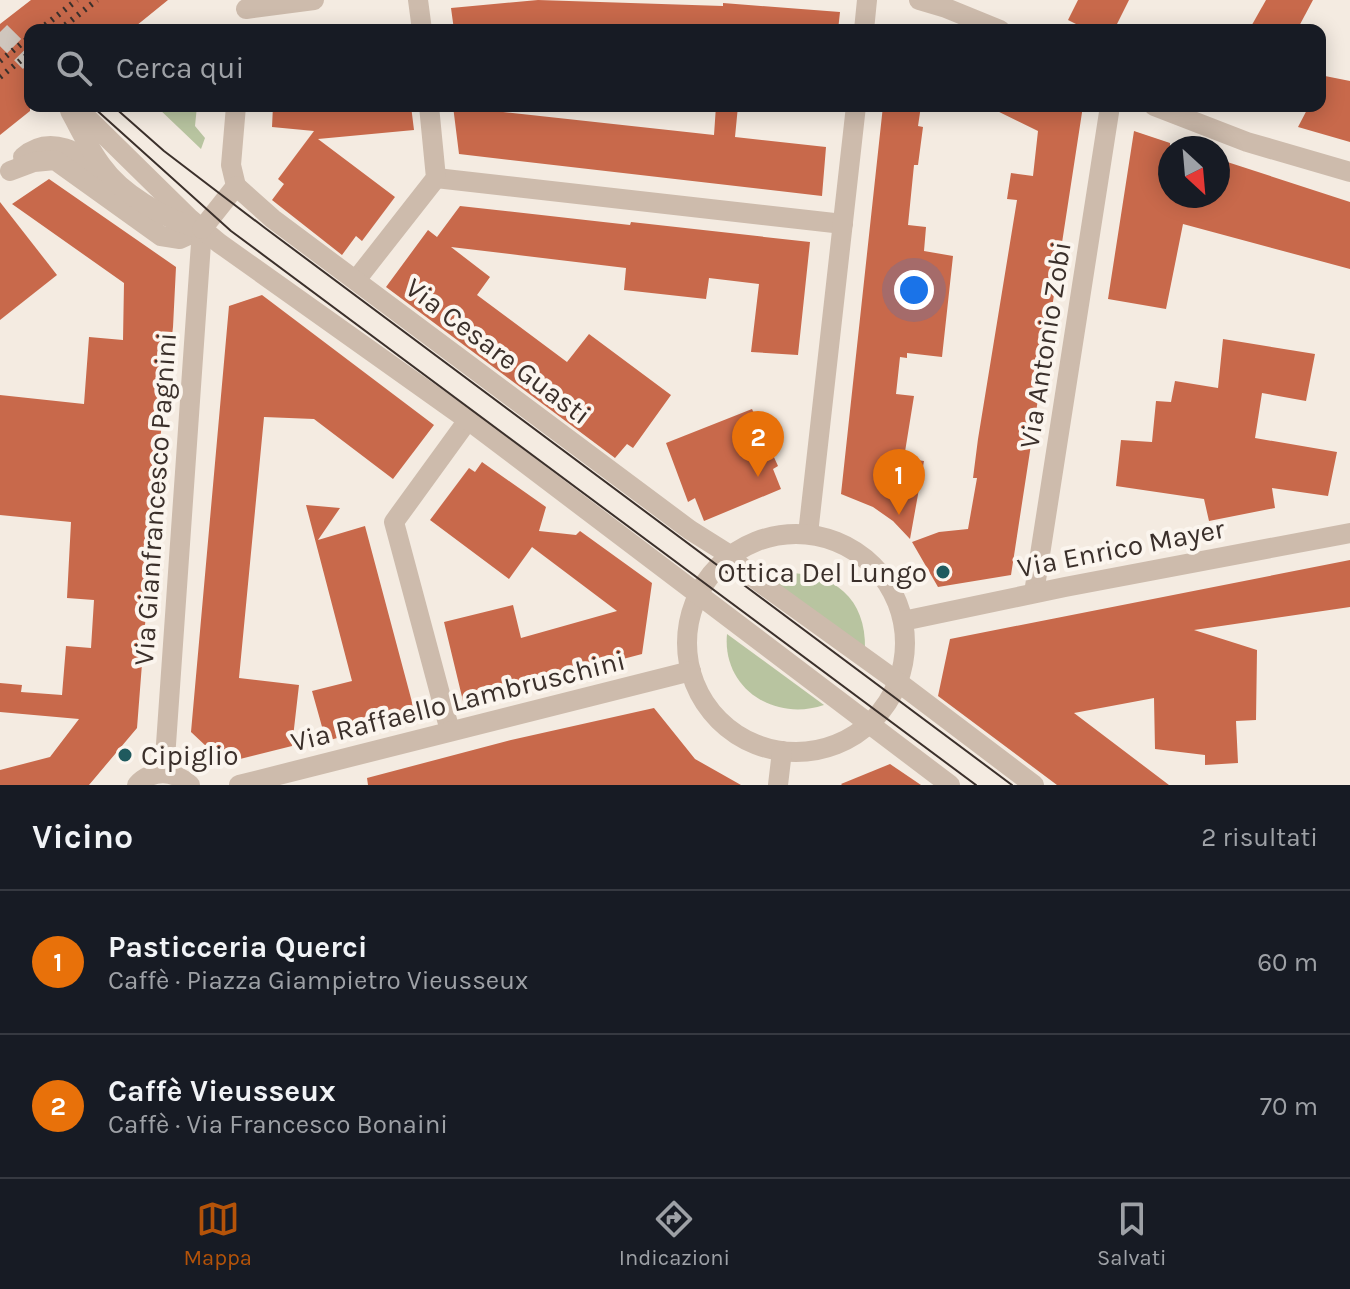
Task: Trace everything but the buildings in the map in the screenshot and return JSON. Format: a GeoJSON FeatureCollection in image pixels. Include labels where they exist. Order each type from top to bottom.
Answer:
{"type":"FeatureCollection","features":[{"type":"Feature","properties":{"kind":"street"},"geometry":{"type":"LineString","coordinates":[[246,13],[314,0]]}},
{"type":"Feature","properties":{"kind":"street"},"geometry":{"type":"LineString","coordinates":[[418,0],[421,24]]}},
{"type":"Feature","properties":{"kind":"street"},"geometry":{"type":"LineString","coordinates":[[865,24],[867,0]]}},
{"type":"Feature","properties":{"kind":"street"},"geometry":{"type":"LineString","coordinates":[[919,0],[984,24]]}},
{"type":"Feature","properties":{"kind":"street"},"geometry":{"type":"LineString","coordinates":[[70,112],[99,163],[111,176]]}},
{"type":"Feature","properties":{"kind":"street"},"geometry":{"type":"LineString","coordinates":[[81,112],[202,229],[468,420],[950,785]]}},
{"type":"Feature","properties":{"kind":"street"},"geometry":{"type":"LineString","coordinates":[[5,175],[43,160],[55,160],[161,236],[180,239],[202,229],[236,186],[231,165],[235,112]]}},
{"type":"Feature","properties":{"kind":"street"},"geometry":{"type":"LineString","coordinates":[[356,280],[436,178],[430,112]]}},
{"type":"Feature","properties":{"kind":"street"},"geometry":{"type":"LineString","coordinates":[[808,534],[855,112]]}},
{"type":"Feature","properties":{"kind":"street","name":"Via Antonio Zobi"},"geometry":{"type":"LineString","coordinates":[[1034,593],[1109,112]]}},
{"type":"Feature","properties":{"kind":"street"},"geometry":{"type":"LineString","coordinates":[[1170,112],[1247,142],[1350,172]]}},
{"type":"Feature","properties":{"kind":"street"},"geometry":{"type":"LineString","coordinates":[[5,175],[29,152],[56,146],[77,152],[160,214],[202,229]]}},
{"type":"Feature","properties":{"kind":"street"},"geometry":{"type":"LineString","coordinates":[[436,178],[843,224]]}},
{"type":"Feature","properties":{"kind":"street","name":"Via Cesare Guasti"},"geometry":{"type":"LineString","coordinates":[[236,186],[273,219],[1034,785]]}},
{"type":"Feature","properties":{"kind":"street","name":"Via Gianfrancesco Pagnini"},"geometry":{"type":"LineString","coordinates":[[164,773],[202,229]]}},
{"type":"Feature","properties":{"kind":"street"},"geometry":{"type":"LineString","coordinates":[[450,731],[394,522],[468,420]]}},
{"type":"Feature","properties":{"kind":"street","name":"Via Enrico Mayer"},"geometry":{"type":"LineString","coordinates":[[903,621],[1350,533]]}},
{"type":"Feature","properties":{"kind":"street"},"geometry":{"type":"LineString","coordinates":[[784,534],[808,534],[842,543],[867,560],[893,592],[903,621],[905,650],[898,682],[868,725],[828,747],[782,751],[761,747],[724,724],[705,703],[691,671],[687,635],[697,596],[712,573],[730,556],[761,539],[784,534]]}},
{"type":"Feature","properties":{"kind":"street","name":"Via Raffaello Lambruschini"},"geometry":{"type":"LineString","coordinates":[[239,785],[691,671]]}},
{"type":"Feature","properties":{"kind":"street"},"geometry":{"type":"LineString","coordinates":[[778,785],[782,751]]}},
{"type":"Feature","properties":{"kind":"street"},"geometry":{"type":"LineString","coordinates":[[137,785],[151,775],[164,773],[190,785]]}},
{"type":"Feature","properties":{"kind":"green space"},"geometry":{"type":"Polygon","coordinates":[[[162,112],[196,112],[195,126],[205,138],[201,149],[162,112]]]}},
{"type":"Feature","properties":{"kind":"green space"},"geometry":{"type":"Polygon","coordinates":[[[784,573],[817,577],[843,591],[860,615],[865,649],[768,578],[784,573]]]}},
{"type":"Feature","properties":{"kind":"green space"},"geometry":{"type":"Polygon","coordinates":[[[727,634],[824,705],[787,709],[755,696],[742,685],[733,670],[727,634]]]}},
{"type":"Feature","properties":{"kind":"tunnel"},"geometry":{"type":"LineString","coordinates":[[0,32],[24,56]]}},
{"type":"Feature","properties":{"kind":"tram line"},"geometry":{"type":"LineString","coordinates":[[99,112],[231,231],[976,785]]}},
{"type":"Feature","properties":{"kind":"tram line"},"geometry":{"type":"LineString","coordinates":[[120,112],[164,151],[265,228],[1012,785]]}},
{"type":"Feature","properties":{"kind":"railway"},"geometry":{"type":"LineString","coordinates":[[47,24],[77,0]]}},
{"type":"Feature","properties":{"kind":"railway"},"geometry":{"type":"LineString","coordinates":[[67,24],[97,0]]}},
{"type":"Feature","properties":{"kind":"railway"},"geometry":{"type":"LineString","coordinates":[[0,61],[24,42]]}},
{"type":"Feature","properties":{"kind":"railway"},"geometry":{"type":"LineString","coordinates":[[0,77],[24,58]]}},
{"type":"Feature","properties":{"kind":"place","name":"Caffè Vieusseux"},"geometry":{"type":"Point","coordinates":[758,477]}},
{"type":"Feature","properties":{"kind":"place","name":"Pasticceria Querci"},"geometry":{"type":"Point","coordinates":[899,515]}},
{"type":"Feature","properties":{"kind":"place","name":"Ottica Del Lungo"},"geometry":{"type":"Point","coordinates":[943,572]}},
{"type":"Feature","properties":{"kind":"place","name":"Cipiglio"},"geometry":{"type":"Point","coordinates":[125,755]}}]}
